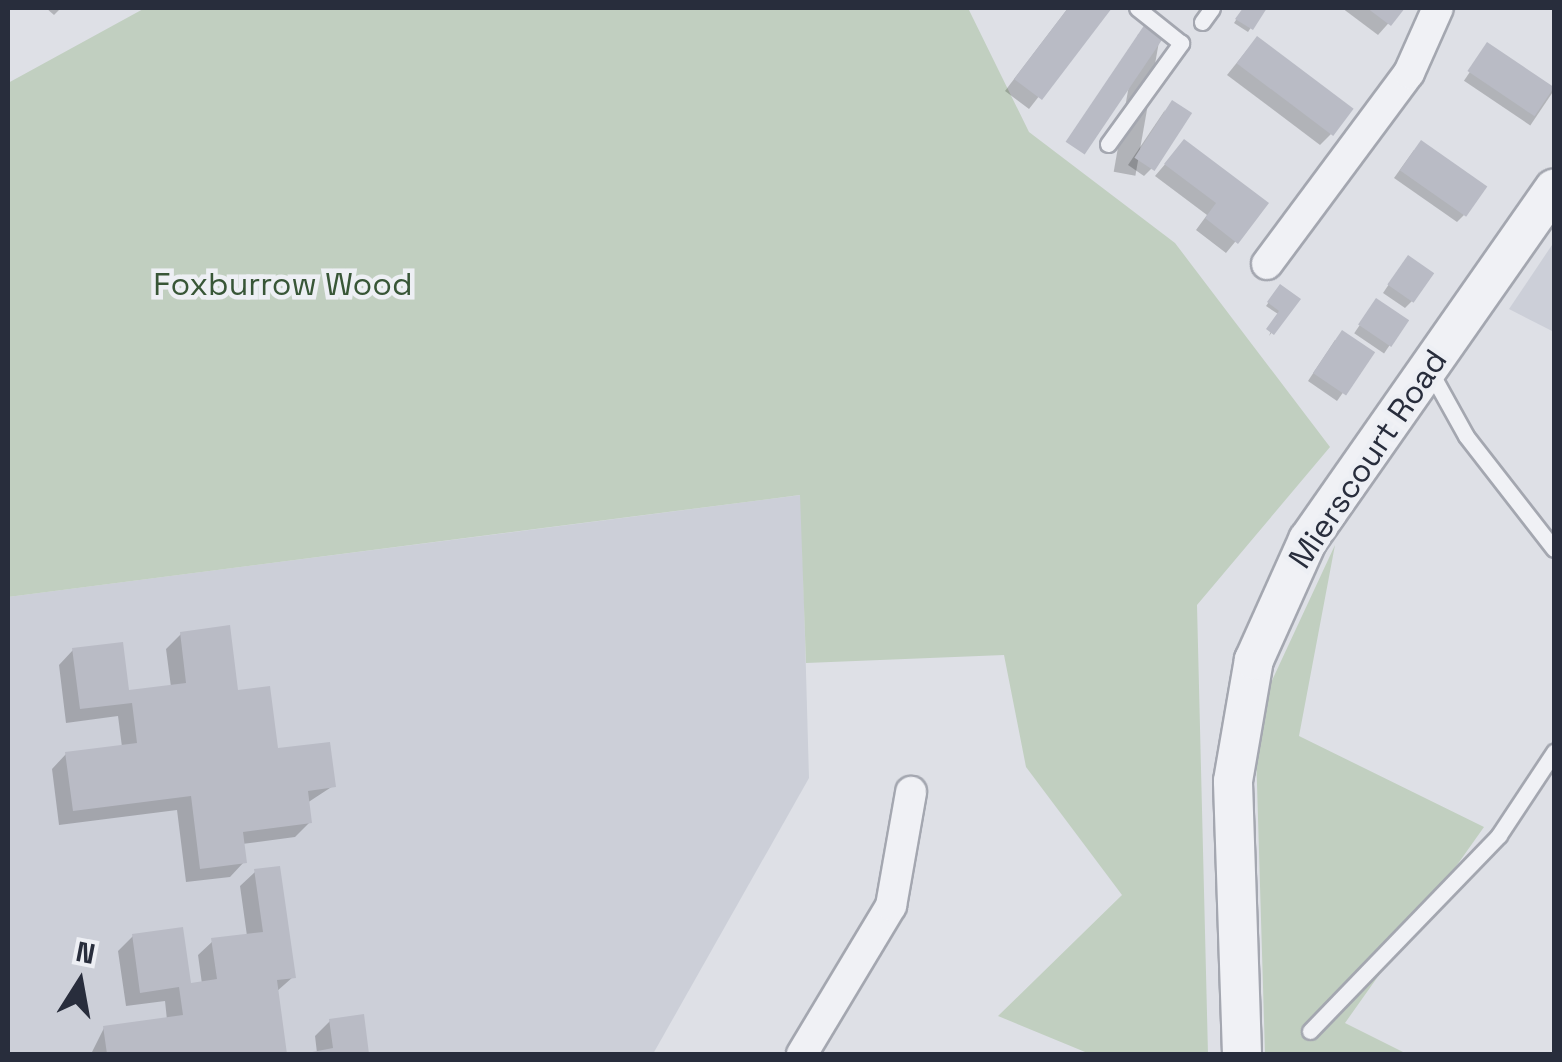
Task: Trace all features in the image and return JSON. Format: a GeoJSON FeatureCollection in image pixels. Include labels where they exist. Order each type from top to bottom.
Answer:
{"type":"FeatureCollection","features":[{"type":"Feature","properties":{"kind":"street"},"geometry":{"type":"LineString","coordinates":[[1268,264],[1410,72],[1438,8]]}},
{"type":"Feature","properties":{"kind":"street","name":"Mierscourt Road"},"geometry":{"type":"LineString","coordinates":[[1242,1054],[1233,781],[1254,660],[1308,540],[1554,189]]}},
{"type":"Feature","properties":{"kind":"street"},"geometry":{"type":"LineString","coordinates":[[802,1054],[892,906],[912,792]]}},
{"type":"Feature","properties":{"kind":"lane"},"geometry":{"type":"LineString","coordinates":[[1108,144],[1181,42],[1136,8]]}},
{"type":"Feature","properties":{"kind":"lane"},"geometry":{"type":"LineString","coordinates":[[1202,22],[1212,8]]}},
{"type":"Feature","properties":{"kind":"lane"},"geometry":{"type":"LineString","coordinates":[[1426,370],[1554,549]]}},
{"type":"Feature","properties":{"kind":"lane"},"geometry":{"type":"LineString","coordinates":[[1310,1030],[1499,835],[1554,752]]}},
{"type":"Feature","properties":{"kind":"shaded area"},"geometry":{"type":"Polygon","coordinates":[[[1554,242],[1554,332],[1509,309],[1554,242]]]}},
{"type":"Feature","properties":{"kind":"shaded area"},"geometry":{"type":"Polygon","coordinates":[[[801,495],[809,778],[653,1054],[8,1054],[8,597],[801,495]]]}},
{"type":"Feature","properties":{"kind":"green space","name":"Foxburrow Wood"},"geometry":{"type":"Polygon","coordinates":[[[145,8],[968,8],[1029,132],[1175,243],[1330,447],[1197,605],[1208,1054],[1090,1054],[998,1016],[1122,895],[1026,767],[1004,655],[806,663],[800,495],[8,597],[8,83],[145,8]]]}},
{"type":"Feature","properties":{"kind":"green space"},"geometry":{"type":"Polygon","coordinates":[[[1335,545],[1299,736],[1484,827],[1345,1023],[1407,1054],[1265,1054],[1255,717],[1335,545]]]}},
{"type":"Feature","properties":{"kind":"building"},"geometry":{"type":"Polygon","coordinates":[[[1068,8],[1112,8],[1042,100],[1014,79],[1068,8]]]}},
{"type":"Feature","properties":{"kind":"building"},"geometry":{"type":"Polygon","coordinates":[[[1243,8],[1267,8],[1253,30],[1235,19],[1243,8]]]}},
{"type":"Feature","properties":{"kind":"building"},"geometry":{"type":"Polygon","coordinates":[[[1367,8],[1405,8],[1391,26],[1367,8]]]}},
{"type":"Feature","properties":{"kind":"building"},"geometry":{"type":"Polygon","coordinates":[[[1145,24],[1164,37],[1085,155],[1066,142],[1145,24]]]}},
{"type":"Feature","properties":{"kind":"building"},"geometry":{"type":"Polygon","coordinates":[[[1257,36],[1354,109],[1333,136],[1237,63],[1257,36]]]}},
{"type":"Feature","properties":{"kind":"building"},"geometry":{"type":"Polygon","coordinates":[[[1487,42],[1554,87],[1535,116],[1467,71],[1487,42]]]}},
{"type":"Feature","properties":{"kind":"building"},"geometry":{"type":"Polygon","coordinates":[[[1172,100],[1192,113],[1155,171],[1134,158],[1172,100]]]}},
{"type":"Feature","properties":{"kind":"building"},"geometry":{"type":"Polygon","coordinates":[[[1184,139],[1269,203],[1238,244],[1205,218],[1216,203],[1164,164],[1184,139]]]}},
{"type":"Feature","properties":{"kind":"building"},"geometry":{"type":"Polygon","coordinates":[[[1421,140],[1487,186],[1466,217],[1400,170],[1421,140]]]}},
{"type":"Feature","properties":{"kind":"building"},"geometry":{"type":"Polygon","coordinates":[[[1408,255],[1434,273],[1414,303],[1387,284],[1408,255]]]}},
{"type":"Feature","properties":{"kind":"building"},"geometry":{"type":"Polygon","coordinates":[[[1280,284],[1301,299],[1274,335],[1266,329],[1279,311],[1267,302],[1280,284]]]}},
{"type":"Feature","properties":{"kind":"building"},"geometry":{"type":"Polygon","coordinates":[[[1376,298],[1409,320],[1391,347],[1358,325],[1376,298]]]}},
{"type":"Feature","properties":{"kind":"building"},"geometry":{"type":"Polygon","coordinates":[[[1342,330],[1375,352],[1346,395],[1313,373],[1342,330]]]}},
{"type":"Feature","properties":{"kind":"building"},"geometry":{"type":"Polygon","coordinates":[[[230,625],[238,690],[270,686],[278,748],[330,742],[336,787],[308,791],[312,823],[243,832],[247,863],[200,869],[191,796],[73,811],[65,752],[137,743],[132,703],[80,709],[72,648],[123,642],[129,690],[186,683],[180,632],[230,625]]]}},
{"type":"Feature","properties":{"kind":"building"},"geometry":{"type":"Polygon","coordinates":[[[280,866],[296,978],[277,980],[287,1054],[107,1054],[103,1026],[183,1015],[179,987],[140,993],[132,934],[183,927],[191,983],[217,979],[211,938],[263,932],[254,869],[280,866]]]}},
{"type":"Feature","properties":{"kind":"building"},"geometry":{"type":"Polygon","coordinates":[[[364,1014],[369,1054],[302,1054],[333,1048],[329,1019],[364,1014]]]}}]}
